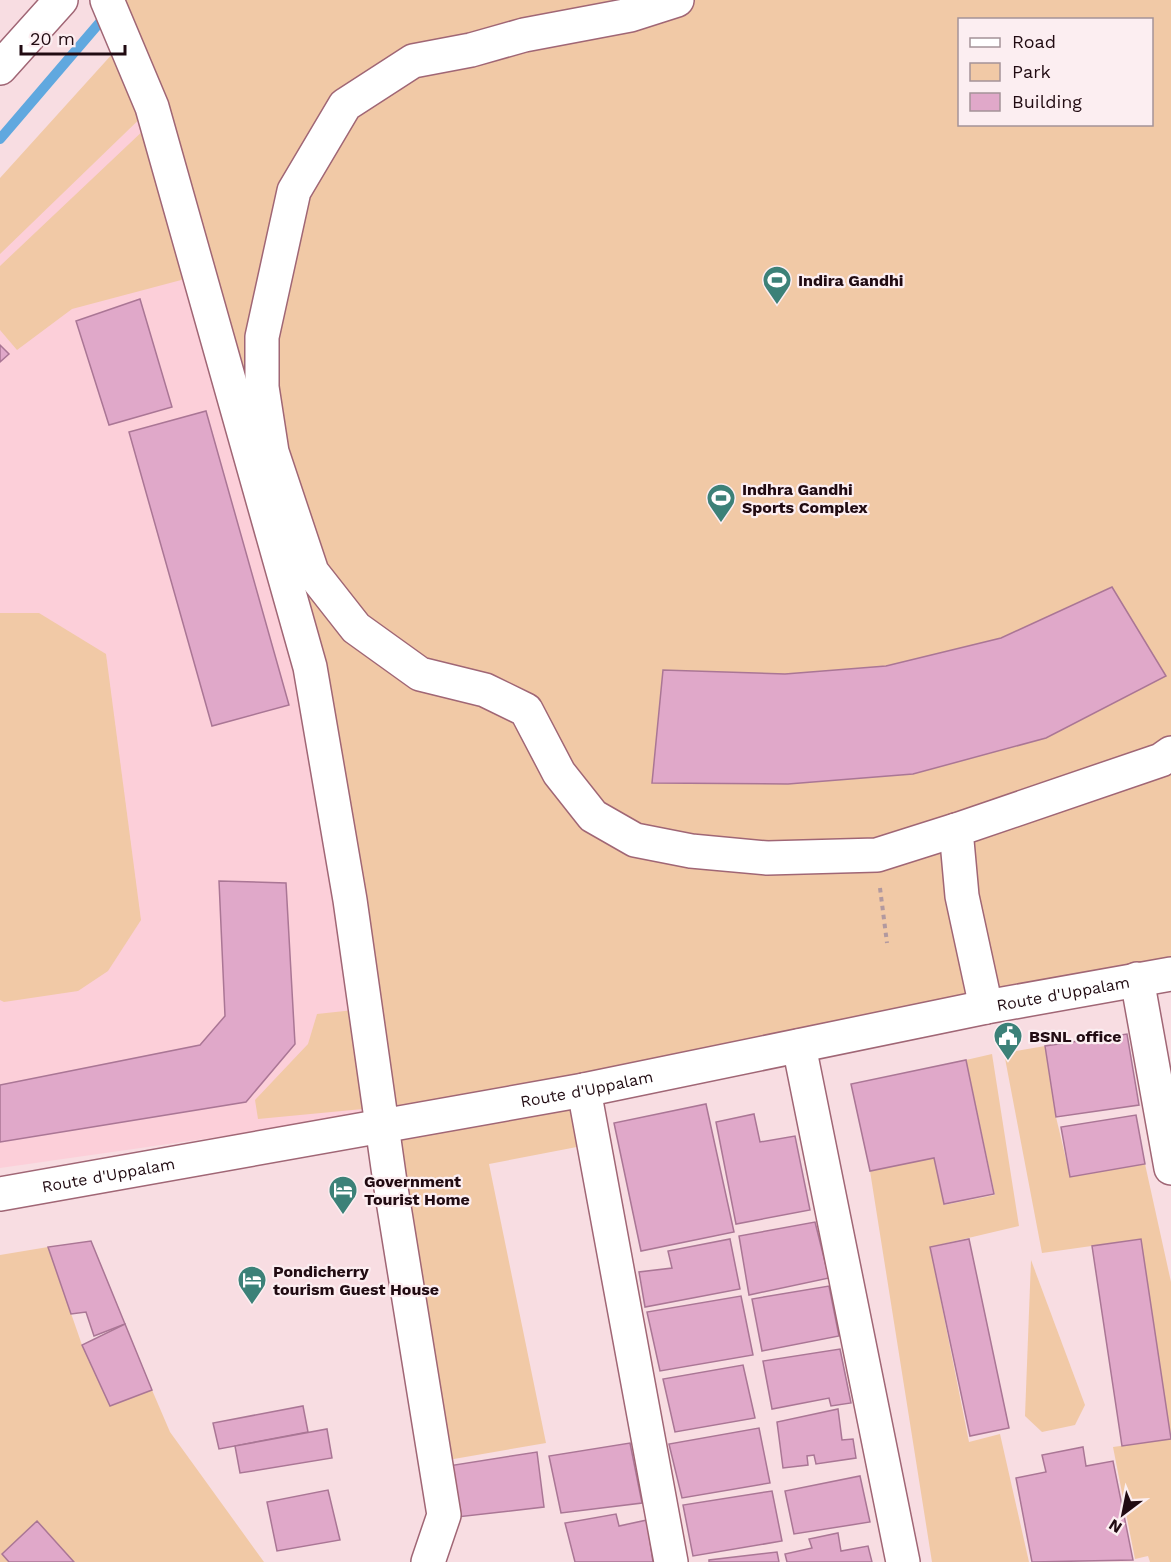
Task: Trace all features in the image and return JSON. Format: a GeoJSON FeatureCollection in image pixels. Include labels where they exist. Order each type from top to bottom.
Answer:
{"type":"FeatureCollection","features":[{"type":"Feature","properties":{"kind":"street"},"geometry":{"type":"LineString","coordinates":[[0,68],[61,0]]}},
{"type":"Feature","properties":{"kind":"street"},"geometry":{"type":"LineString","coordinates":[[107,0],[152,107],[310,667],[350,900],[382,1126],[444,1515],[428,1562]]}},
{"type":"Feature","properties":{"kind":"street"},"geometry":{"type":"LineString","coordinates":[[677,0],[630,15],[524,34],[471,50],[413,61],[345,105],[294,191],[262,337],[262,387],[272,452],[312,572],[356,628],[420,674],[485,690],[526,710],[559,773],[593,816],[635,840],[691,851],[767,858],[877,855],[1161,760],[1171,753]]}},
{"type":"Feature","properties":{"kind":"street"},"geometry":{"type":"LineString","coordinates":[[956,830],[962,897],[987,1007]]}},
{"type":"Feature","properties":{"kind":"street","name":"Route d'Uppalam"},"geometry":{"type":"LineString","coordinates":[[0,1194],[584,1090],[987,1007],[1171,974]]}},
{"type":"Feature","properties":{"kind":"street"},"geometry":{"type":"LineString","coordinates":[[1137,979],[1171,1168]]}},
{"type":"Feature","properties":{"kind":"street"},"geometry":{"type":"LineString","coordinates":[[799,1046],[903,1562]]}},
{"type":"Feature","properties":{"kind":"street"},"geometry":{"type":"LineString","coordinates":[[584,1090],[671,1562]]}},
{"type":"Feature","properties":{"kind":"path"},"geometry":{"type":"LineString","coordinates":[[877,855],[887,943]]}},
{"type":"Feature","properties":{"kind":"shaded area"},"geometry":{"type":"Polygon","coordinates":[[[152,107],[230,381],[350,900],[372,1115],[0,1168],[0,253],[152,107]]]}},
{"type":"Feature","properties":{"kind":"green space","name":"Indhra Gandhi Sports Complex"},"geometry":{"type":"Polygon","coordinates":[[[107,0],[1171,0],[1171,957],[389,1112],[310,667],[151,108],[0,254],[0,178],[114,52],[107,0]]]}},
{"type":"Feature","properties":{"kind":"green space"},"geometry":{"type":"Polygon","coordinates":[[[147,127],[185,279],[72,309],[17,350],[0,330],[0,266],[147,127]]]}},
{"type":"Feature","properties":{"kind":"green space"},"geometry":{"type":"Polygon","coordinates":[[[0,613],[39,613],[106,654],[141,920],[108,971],[78,991],[4,1002],[0,1000],[0,613]]]}},
{"type":"Feature","properties":{"kind":"green space"},"geometry":{"type":"Polygon","coordinates":[[[354,1010],[363,1109],[258,1119],[255,1100],[308,1044],[317,1014],[354,1010]]]}},
{"type":"Feature","properties":{"kind":"green space"},"geometry":{"type":"Polygon","coordinates":[[[1045,1046],[1056,1117],[1070,1176],[1145,1164],[1171,1282],[1171,1439],[1141,1239],[1042,1253],[1004,1053],[1045,1046]]]}},
{"type":"Feature","properties":{"kind":"green space"},"geometry":{"type":"Polygon","coordinates":[[[992,1054],[1019,1226],[930,1247],[969,1442],[1000,1434],[1029,1562],[932,1562],[870,1171],[934,1158],[944,1205],[995,1195],[966,1060],[992,1054]]]}},
{"type":"Feature","properties":{"kind":"green space"},"geometry":{"type":"Polygon","coordinates":[[[572,1103],[582,1146],[489,1164],[546,1443],[448,1460],[395,1135],[572,1103]]]}},
{"type":"Feature","properties":{"kind":"green space"},"geometry":{"type":"Polygon","coordinates":[[[48,1247],[82,1345],[110,1406],[152,1390],[170,1432],[264,1562],[0,1562],[0,1255],[48,1247]]]}},
{"type":"Feature","properties":{"kind":"green space"},"geometry":{"type":"Polygon","coordinates":[[[1031,1260],[1085,1405],[1075,1425],[1042,1432],[1025,1416],[1031,1260]]]}},
{"type":"Feature","properties":{"kind":"green space"},"geometry":{"type":"Polygon","coordinates":[[[1171,1439],[1171,1562],[1150,1562],[1148,1556],[1135,1559],[1113,1447],[1171,1439]]]}},
{"type":"Feature","properties":{"kind":"building"},"geometry":{"type":"Polygon","coordinates":[[[140,299],[172,407],[109,425],[76,321],[140,299]]]}},
{"type":"Feature","properties":{"kind":"building"},"geometry":{"type":"Polygon","coordinates":[[[0,345],[9,354],[0,362],[0,345]]]}},
{"type":"Feature","properties":{"kind":"building"},"geometry":{"type":"Polygon","coordinates":[[[206,411],[289,705],[212,726],[129,432],[206,411]]]}},
{"type":"Feature","properties":{"kind":"building"},"geometry":{"type":"Polygon","coordinates":[[[1112,587],[1166,676],[1046,738],[913,774],[788,784],[652,783],[663,670],[785,674],[886,666],[1001,638],[1112,587]]]}},
{"type":"Feature","properties":{"kind":"building"},"geometry":{"type":"Polygon","coordinates":[[[219,881],[286,883],[295,1044],[246,1102],[0,1142],[0,1085],[200,1045],[225,1016],[219,881]]]}},
{"type":"Feature","properties":{"kind":"building"},"geometry":{"type":"Polygon","coordinates":[[[1127,1034],[1139,1105],[1056,1117],[1045,1046],[1127,1034]]]}},
{"type":"Feature","properties":{"kind":"building"},"geometry":{"type":"Polygon","coordinates":[[[966,1060],[994,1194],[944,1204],[934,1158],[870,1171],[851,1084],[966,1060]]]}},
{"type":"Feature","properties":{"kind":"building"},"geometry":{"type":"Polygon","coordinates":[[[706,1104],[734,1232],[641,1251],[614,1123],[706,1104]]]}},
{"type":"Feature","properties":{"kind":"building"},"geometry":{"type":"Polygon","coordinates":[[[754,1114],[760,1142],[795,1136],[810,1210],[736,1224],[716,1122],[754,1114]]]}},
{"type":"Feature","properties":{"kind":"building"},"geometry":{"type":"Polygon","coordinates":[[[1136,1115],[1145,1164],[1070,1177],[1061,1127],[1136,1115]]]}},
{"type":"Feature","properties":{"kind":"building"},"geometry":{"type":"Polygon","coordinates":[[[815,1222],[829,1278],[749,1295],[739,1236],[815,1222]]]}},
{"type":"Feature","properties":{"kind":"building"},"geometry":{"type":"Polygon","coordinates":[[[730,1239],[740,1289],[645,1307],[639,1272],[672,1268],[668,1251],[730,1239]]]}},
{"type":"Feature","properties":{"kind":"building"},"geometry":{"type":"Polygon","coordinates":[[[969,1239],[1009,1428],[970,1436],[930,1247],[969,1239]]]}},
{"type":"Feature","properties":{"kind":"building"},"geometry":{"type":"Polygon","coordinates":[[[1141,1239],[1171,1439],[1122,1446],[1092,1246],[1141,1239]]]}},
{"type":"Feature","properties":{"kind":"building"},"geometry":{"type":"Polygon","coordinates":[[[91,1241],[125,1324],[94,1336],[86,1312],[71,1314],[48,1247],[91,1241]]]}},
{"type":"Feature","properties":{"kind":"building"},"geometry":{"type":"Polygon","coordinates":[[[829,1286],[839,1336],[762,1351],[752,1299],[829,1286]]]}},
{"type":"Feature","properties":{"kind":"building"},"geometry":{"type":"Polygon","coordinates":[[[741,1296],[753,1355],[660,1371],[647,1312],[741,1296]]]}},
{"type":"Feature","properties":{"kind":"building"},"geometry":{"type":"Polygon","coordinates":[[[125,1324],[152,1390],[110,1406],[82,1345],[125,1324]]]}},
{"type":"Feature","properties":{"kind":"building"},"geometry":{"type":"Polygon","coordinates":[[[840,1349],[851,1403],[831,1406],[829,1398],[772,1409],[763,1361],[840,1349]]]}},
{"type":"Feature","properties":{"kind":"building"},"geometry":{"type":"Polygon","coordinates":[[[743,1365],[755,1418],[675,1432],[663,1379],[743,1365]]]}},
{"type":"Feature","properties":{"kind":"building"},"geometry":{"type":"Polygon","coordinates":[[[303,1406],[308,1432],[219,1449],[213,1423],[303,1406]]]}},
{"type":"Feature","properties":{"kind":"building"},"geometry":{"type":"Polygon","coordinates":[[[838,1409],[842,1440],[853,1439],[856,1458],[816,1464],[814,1455],[807,1456],[808,1465],[783,1468],[777,1422],[838,1409]]]}},
{"type":"Feature","properties":{"kind":"building"},"geometry":{"type":"Polygon","coordinates":[[[759,1428],[770,1483],[682,1498],[669,1444],[759,1428]]]}},
{"type":"Feature","properties":{"kind":"building"},"geometry":{"type":"Polygon","coordinates":[[[327,1429],[332,1458],[240,1473],[235,1446],[327,1429]]]}},
{"type":"Feature","properties":{"kind":"building"},"geometry":{"type":"Polygon","coordinates":[[[630,1443],[642,1503],[561,1513],[549,1456],[630,1443]]]}},
{"type":"Feature","properties":{"kind":"building"},"geometry":{"type":"Polygon","coordinates":[[[1083,1447],[1086,1466],[1113,1461],[1133,1560],[1032,1562],[1016,1478],[1046,1472],[1042,1455],[1083,1447]]]}},
{"type":"Feature","properties":{"kind":"building"},"geometry":{"type":"Polygon","coordinates":[[[537,1452],[544,1507],[457,1517],[448,1466],[537,1452]]]}},
{"type":"Feature","properties":{"kind":"building"},"geometry":{"type":"Polygon","coordinates":[[[860,1476],[870,1522],[794,1534],[785,1491],[860,1476]]]}},
{"type":"Feature","properties":{"kind":"building"},"geometry":{"type":"Polygon","coordinates":[[[328,1490],[340,1540],[277,1551],[267,1502],[328,1490]]]}},
{"type":"Feature","properties":{"kind":"building"},"geometry":{"type":"Polygon","coordinates":[[[772,1491],[782,1541],[693,1556],[683,1505],[772,1491]]]}},
{"type":"Feature","properties":{"kind":"building"},"geometry":{"type":"Polygon","coordinates":[[[616,1514],[619,1526],[647,1520],[653,1562],[575,1562],[565,1523],[616,1514]]]}},
{"type":"Feature","properties":{"kind":"building"},"geometry":{"type":"Polygon","coordinates":[[[37,1521],[74,1562],[9,1562],[2,1554],[37,1521]]]}},
{"type":"Feature","properties":{"kind":"building"},"geometry":{"type":"Polygon","coordinates":[[[838,1533],[841,1551],[868,1546],[872,1562],[787,1562],[785,1554],[812,1548],[809,1539],[838,1533]]]}},
{"type":"Feature","properties":{"kind":"building"},"geometry":{"type":"Polygon","coordinates":[[[777,1552],[779,1562],[709,1562],[709,1560],[777,1552]]]}},
{"type":"Feature","properties":{"kind":"waterway"},"geometry":{"type":"LineString","coordinates":[[0,139],[107,14]]}},
{"type":"Feature","properties":{"kind":"place","name":"Indira Gandhi"},"geometry":{"type":"Point","coordinates":[777,306]}},
{"type":"Feature","properties":{"kind":"place","name":"Indhra Gandhi Sports Complex"},"geometry":{"type":"Point","coordinates":[721,524]}},
{"type":"Feature","properties":{"kind":"place","name":"BSNL office"},"geometry":{"type":"Point","coordinates":[1008,1062]}},
{"type":"Feature","properties":{"kind":"place","name":"Government Tourist Home"},"geometry":{"type":"Point","coordinates":[343,1216]}},
{"type":"Feature","properties":{"kind":"place","name":"Pondicherry tourism Guest House"},"geometry":{"type":"Point","coordinates":[252,1306]}}]}
